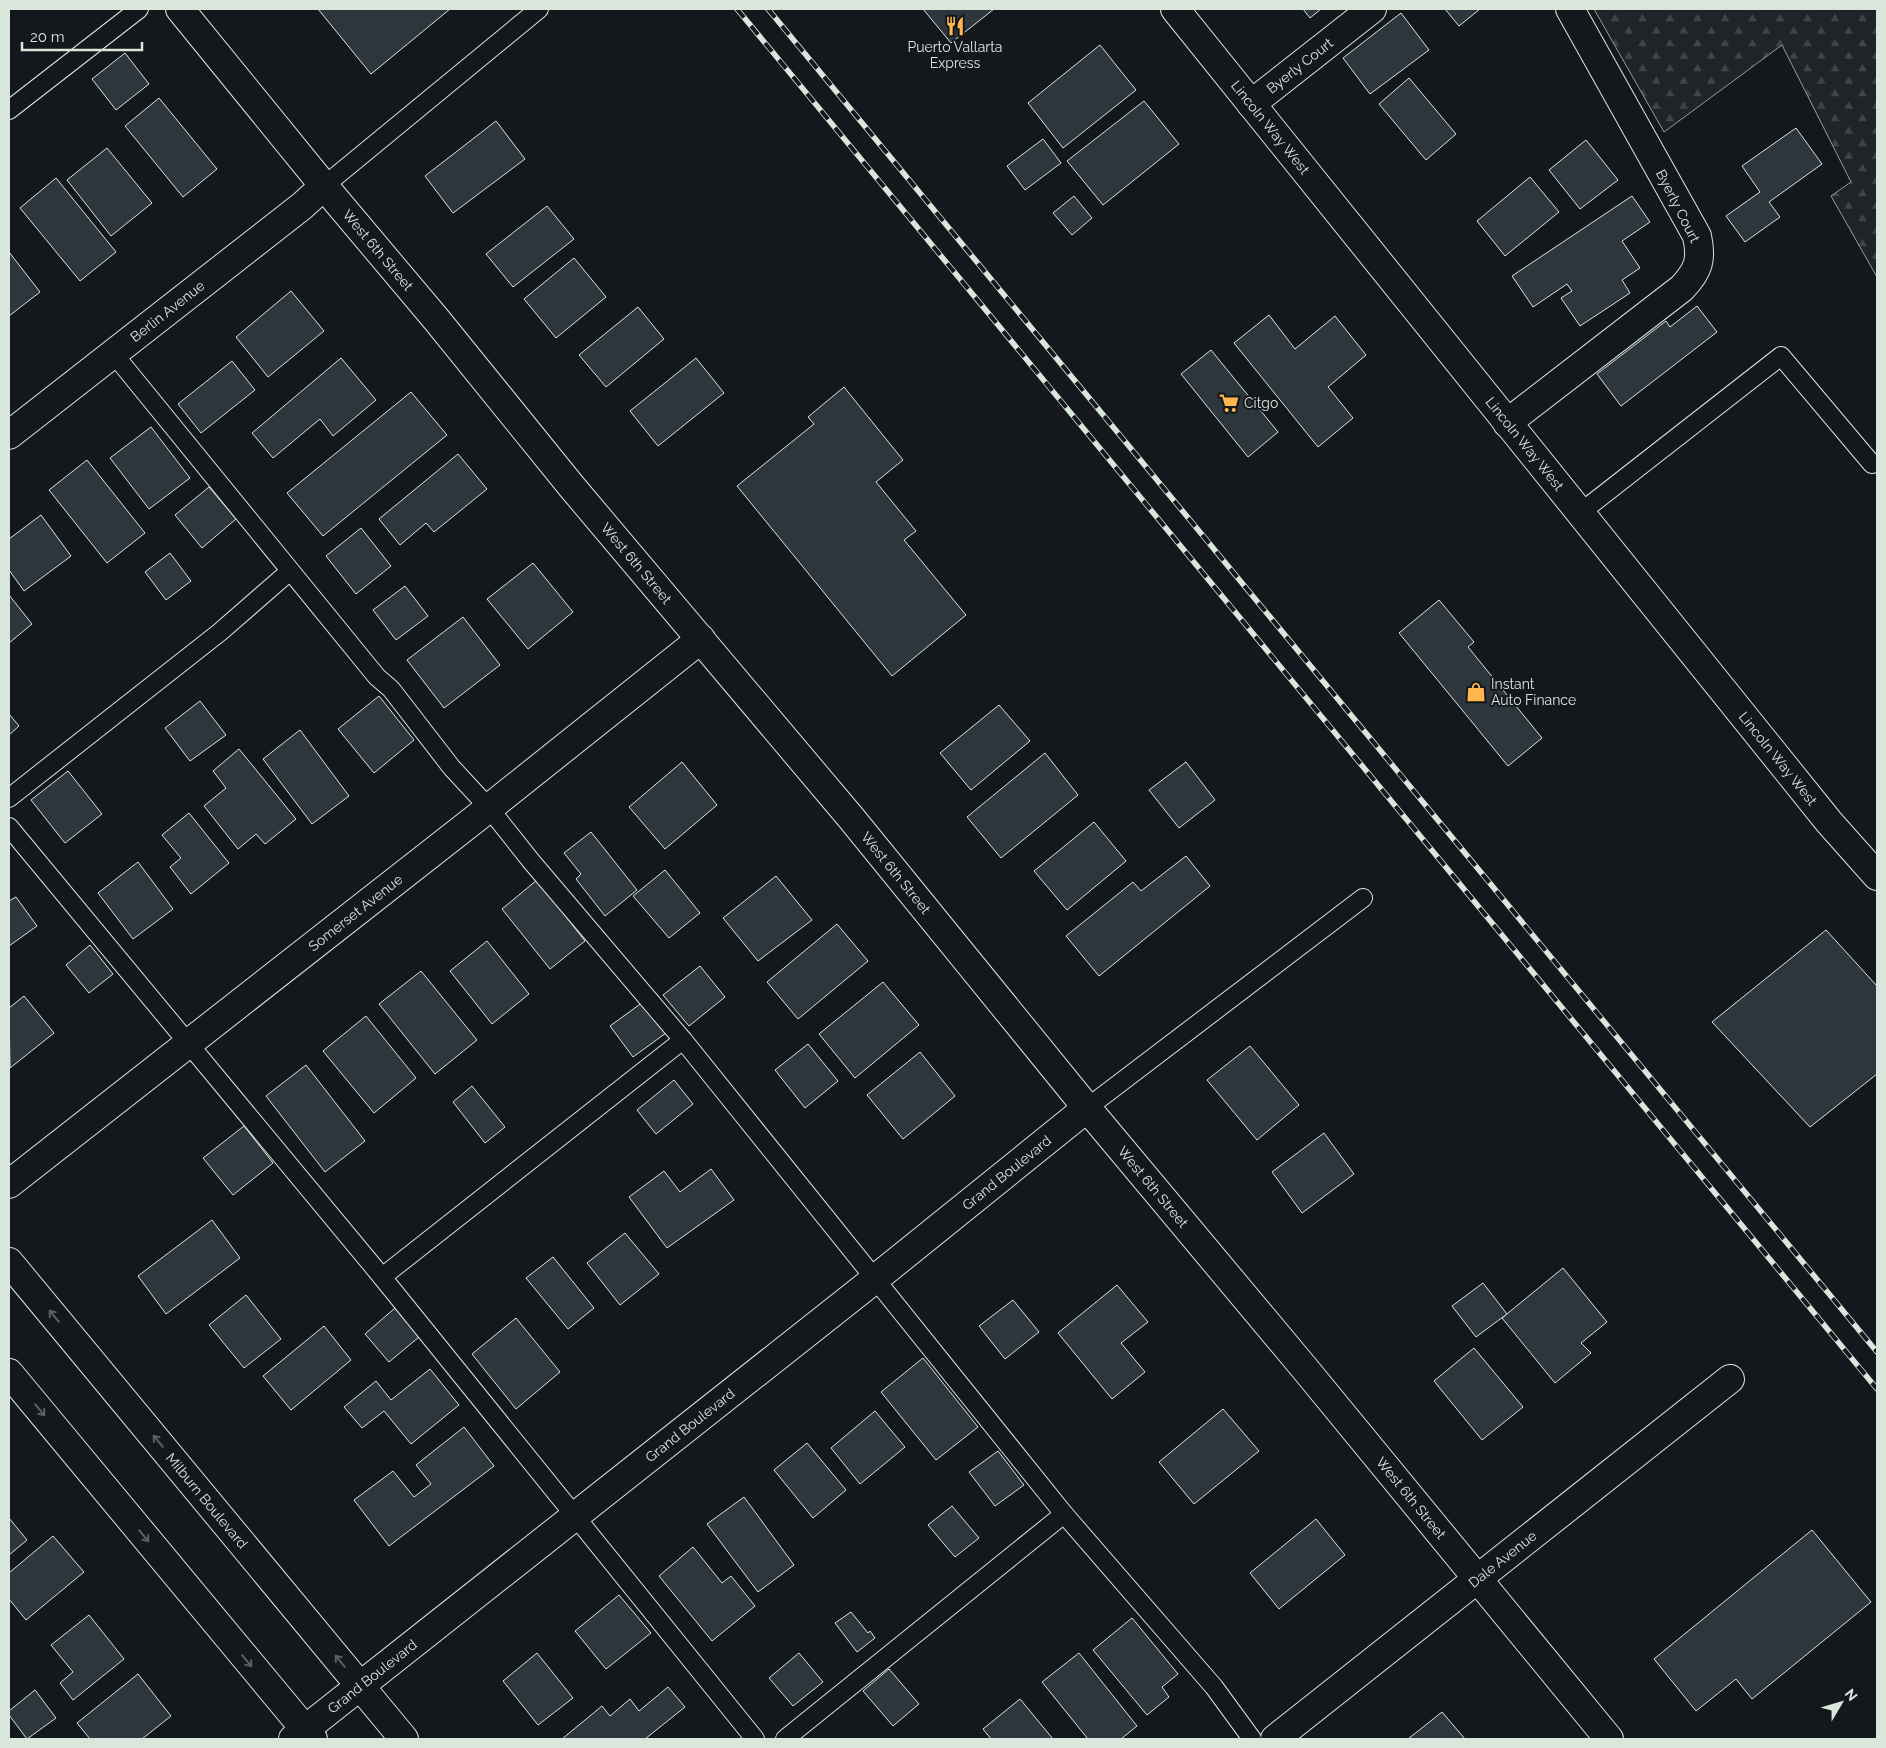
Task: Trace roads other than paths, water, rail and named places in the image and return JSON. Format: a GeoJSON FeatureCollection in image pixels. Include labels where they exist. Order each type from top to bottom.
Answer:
{"type":"FeatureCollection","features":[{"type":"Feature","properties":{"kind":"street","name":"West 6th Street"},"geometry":{"type":"LineString","coordinates":[[180,9],[572,486],[852,819],[1087,1108],[1609,1739]]}},
{"type":"Feature","properties":{"kind":"street","name":"Lincoln Way West"},"geometry":{"type":"LineString","coordinates":[[1174,9],[1829,822],[1877,876]]}},
{"type":"Feature","properties":{"kind":"street","name":"Byerly Court"},"geometry":{"type":"LineString","coordinates":[[1251,104],[1372,9]]}},
{"type":"Feature","properties":{"kind":"street","name":"Byerly Court"},"geometry":{"type":"LineString","coordinates":[[1507,423],[1682,288],[1692,278],[1699,263],[1700,249],[1697,236],[1570,9]]}},
{"type":"Feature","properties":{"kind":"street","name":"Berlin Avenue"},"geometry":{"type":"LineString","coordinates":[[9,435],[302,206],[324,186]]}},
{"type":"Feature","properties":{"kind":"street","name":"Somerset Avenue"},"geometry":{"type":"LineString","coordinates":[[9,1184],[489,808],[701,639]]}},
{"type":"Feature","properties":{"kind":"street","name":"Grand Boulevard"},"geometry":{"type":"LineString","coordinates":[[303,1736],[360,1687],[875,1279],[1087,1108]]}},
{"type":"Feature","properties":{"kind":"street","name":"Milburn Boulevard"},"geometry":{"type":"LineString","coordinates":[[9,1262],[404,1739]]}},
{"type":"Feature","properties":{"kind":"street"},"geometry":{"type":"LineString","coordinates":[[9,1373],[303,1736]]}},
{"type":"Feature","properties":{"kind":"street","name":"Dale Avenue"},"geometry":{"type":"LineString","coordinates":[[1275,1739],[1730,1379]]}},
{"type":"Feature","properties":{"kind":"lane"},"geometry":{"type":"LineString","coordinates":[[9,110],[139,9]]}},
{"type":"Feature","properties":{"kind":"lane"},"geometry":{"type":"LineString","coordinates":[[324,186],[539,9]]}},
{"type":"Feature","properties":{"kind":"lane"},"geometry":{"type":"LineString","coordinates":[[113,353],[290,571],[377,676],[391,689],[452,768],[489,808],[537,869],[683,1040],[1064,1514],[1214,1687],[1252,1739]]}},
{"type":"Feature","properties":{"kind":"lane"},"geometry":{"type":"LineString","coordinates":[[1580,513],[1781,356],[1872,464]]}},
{"type":"Feature","properties":{"kind":"lane"},"geometry":{"type":"LineString","coordinates":[[9,798],[220,632],[290,571]]}},
{"type":"Feature","properties":{"kind":"lane"},"geometry":{"type":"LineString","coordinates":[[9,827],[382,1277],[755,1739]]}},
{"type":"Feature","properties":{"kind":"lane"},"geometry":{"type":"LineString","coordinates":[[1087,1108],[1363,898]]}},
{"type":"Feature","properties":{"kind":"lane"},"geometry":{"type":"LineString","coordinates":[[382,1277],[683,1040]]}},
{"type":"Feature","properties":{"kind":"lane"},"geometry":{"type":"LineString","coordinates":[[785,1739],[1064,1514]]}},
{"type":"Feature","properties":{"kind":"railway"},"geometry":{"type":"LineString","coordinates":[[737,9],[1877,1389]]}},
{"type":"Feature","properties":{"kind":"railway"},"geometry":{"type":"LineString","coordinates":[[768,9],[1877,1352]]}},
{"type":"Feature","properties":{"kind":"place","name":"Puerto Vallarta Express"},"geometry":{"type":"Point","coordinates":[955,26]}},
{"type":"Feature","properties":{"kind":"place","name":"Citgo"},"geometry":{"type":"Point","coordinates":[1229,403]}},
{"type":"Feature","properties":{"kind":"place","name":"Instant Auto Finance"},"geometry":{"type":"Point","coordinates":[1476,692]}}]}
